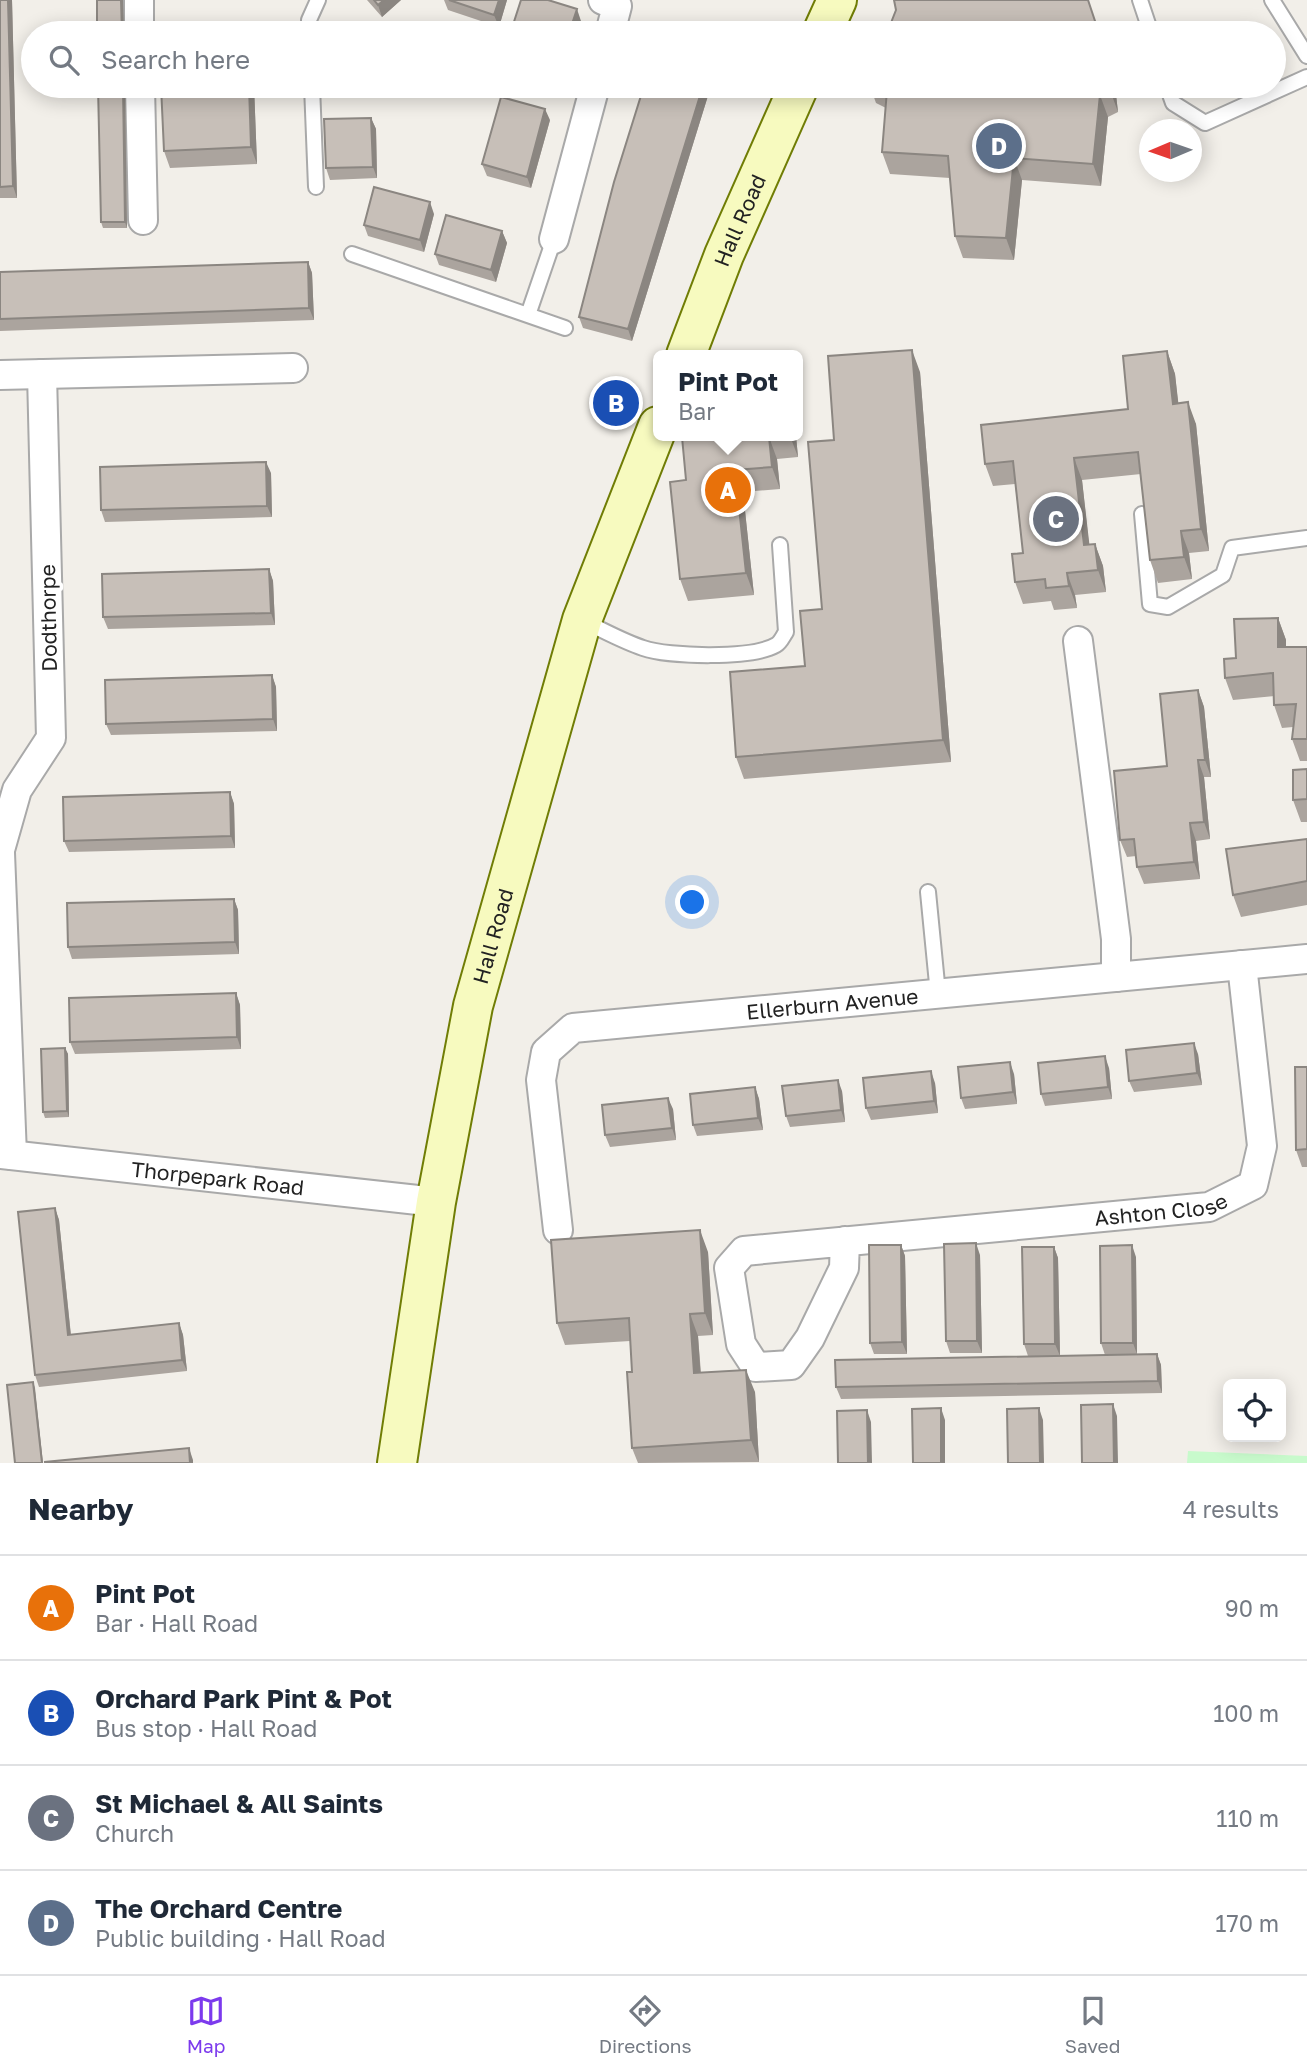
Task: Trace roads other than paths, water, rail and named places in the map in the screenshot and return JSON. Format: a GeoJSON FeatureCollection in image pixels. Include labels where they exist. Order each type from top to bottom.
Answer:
{"type":"FeatureCollection","features":[{"type":"Feature","properties":{"kind":"street"},"geometry":{"type":"LineString","coordinates":[[139,0],[139,21]]}},
{"type":"Feature","properties":{"kind":"street"},"geometry":{"type":"LineString","coordinates":[[603,0],[617,6],[613,21]]}},
{"type":"Feature","properties":{"kind":"street"},"geometry":{"type":"LineString","coordinates":[[827,21],[836,0]]}},
{"type":"Feature","properties":{"kind":"street"},"geometry":{"type":"LineString","coordinates":[[140,98],[143,220]]}},
{"type":"Feature","properties":{"kind":"street"},"geometry":{"type":"LineString","coordinates":[[554,239],[592,98]]}},
{"type":"Feature","properties":{"kind":"street","name":"Hall Road"},"geometry":{"type":"LineString","coordinates":[[687,350],[724,255],[794,98]]}},
{"type":"Feature","properties":{"kind":"street"},"geometry":{"type":"LineString","coordinates":[[0,375],[293,368]]}},
{"type":"Feature","properties":{"kind":"street","name":"Dodthorpe"},"geometry":{"type":"LineString","coordinates":[[6,1154],[0,852],[17,790],[51,738],[42,374]]}},
{"type":"Feature","properties":{"kind":"street","name":"Hall Road"},"geometry":{"type":"LineString","coordinates":[[397,1463],[436,1202],[473,1006],[582,620],[653,439]]}},
{"type":"Feature","properties":{"kind":"street"},"geometry":{"type":"LineString","coordinates":[[1078,641],[1116,939],[1116,977]]}},
{"type":"Feature","properties":{"kind":"street","name":"Ellerburn Avenue"},"geometry":{"type":"LineString","coordinates":[[558,1230],[541,1080],[546,1052],[573,1028],[1307,959]]}},
{"type":"Feature","properties":{"kind":"street","name":"Ashton Close"},"geometry":{"type":"LineString","coordinates":[[845,1241],[844,1268],[810,1338],[791,1365],[756,1367],[741,1343],[729,1268],[744,1251],[845,1241],[1209,1207],[1253,1185],[1262,1146],[1242,965]]}},
{"type":"Feature","properties":{"kind":"street","name":"Thorpepark Road"},"geometry":{"type":"LineString","coordinates":[[6,1154],[436,1202]]}},
{"type":"Feature","properties":{"kind":"lane"},"geometry":{"type":"LineString","coordinates":[[309,21],[318,0]]}},
{"type":"Feature","properties":{"kind":"lane"},"geometry":{"type":"LineString","coordinates":[[1140,0],[1147,21]]}},
{"type":"Feature","properties":{"kind":"lane"},"geometry":{"type":"LineString","coordinates":[[1272,0],[1285,21]]}},
{"type":"Feature","properties":{"kind":"lane"},"geometry":{"type":"LineString","coordinates":[[1286,22],[1307,56]]}},
{"type":"Feature","properties":{"kind":"lane"},"geometry":{"type":"LineString","coordinates":[[1286,86],[1307,77]]}},
{"type":"Feature","properties":{"kind":"lane"},"geometry":{"type":"LineString","coordinates":[[312,98],[316,187]]}},
{"type":"Feature","properties":{"kind":"lane"},"geometry":{"type":"LineString","coordinates":[[1171,98],[1173,103],[1205,123],[1260,98]]}},
{"type":"Feature","properties":{"kind":"lane"},"geometry":{"type":"LineString","coordinates":[[528,315],[554,239]]}},
{"type":"Feature","properties":{"kind":"lane"},"geometry":{"type":"LineString","coordinates":[[352,254],[565,328]]}},
{"type":"Feature","properties":{"kind":"lane"},"geometry":{"type":"LineString","coordinates":[[1142,513],[1150,604],[1168,607],[1223,575],[1232,548],[1307,538]]}},
{"type":"Feature","properties":{"kind":"lane"},"geometry":{"type":"LineString","coordinates":[[582,620],[642,648],[665,654],[692,656],[763,649],[778,644],[786,632],[780,545]]}},
{"type":"Feature","properties":{"kind":"lane"},"geometry":{"type":"LineString","coordinates":[[928,892],[938,994]]}},
{"type":"Feature","properties":{"kind":"place","name":"The Orchard Centre"},"geometry":{"type":"Point","coordinates":[999,146]}},
{"type":"Feature","properties":{"kind":"place","name":"Orchard Park Pint & Pot"},"geometry":{"type":"Point","coordinates":[616,403]}},
{"type":"Feature","properties":{"kind":"place","name":"Pint Pot"},"geometry":{"type":"Point","coordinates":[728,490]}},
{"type":"Feature","properties":{"kind":"place","name":"St Michael & All Saints"},"geometry":{"type":"Point","coordinates":[1056,519]}}]}
